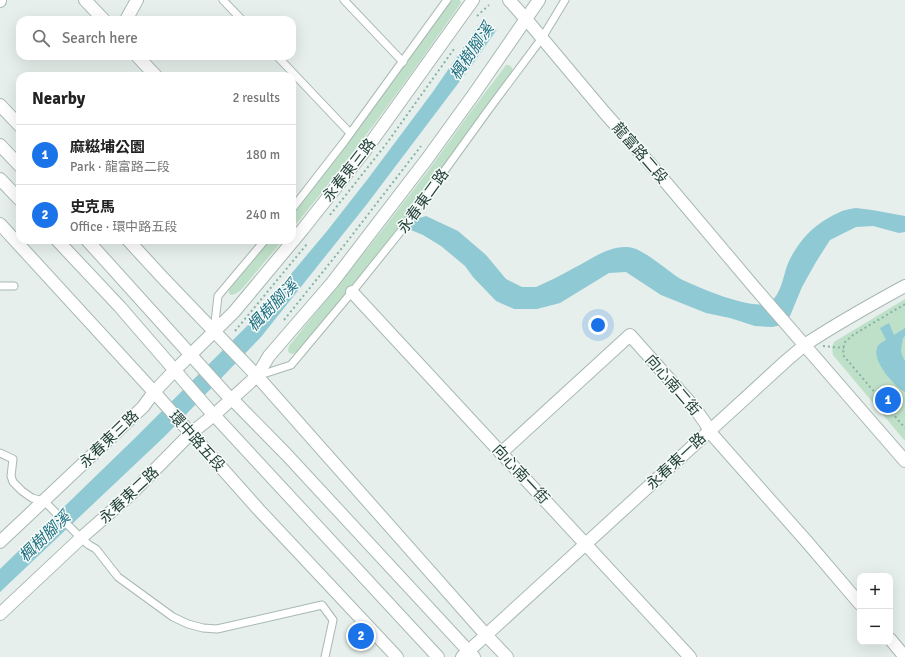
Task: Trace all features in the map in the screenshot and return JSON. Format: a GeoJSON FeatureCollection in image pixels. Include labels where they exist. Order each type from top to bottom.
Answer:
{"type":"FeatureCollection","features":[{"type":"Feature","properties":{"kind":"street"},"geometry":{"type":"LineString","coordinates":[[85,0],[100,16]]}},
{"type":"Feature","properties":{"kind":"street"},"geometry":{"type":"LineString","coordinates":[[128,16],[137,0]]}},
{"type":"Feature","properties":{"kind":"street","name":"永春東三路"},"geometry":{"type":"LineString","coordinates":[[296,238],[358,160],[472,0]]}},
{"type":"Feature","properties":{"kind":"street","name":"龍富路二段"},"geometry":{"type":"LineString","coordinates":[[509,0],[805,345]]}},
{"type":"Feature","properties":{"kind":"street","name":"永春東二路"},"geometry":{"type":"LineString","coordinates":[[0,614],[151,475],[189,432],[255,374],[332,283],[427,159],[474,94],[538,0]]}},
{"type":"Feature","properties":{"kind":"street"},"geometry":{"type":"LineString","coordinates":[[141,60],[152,72]]}},
{"type":"Feature","properties":{"kind":"street"},"geometry":{"type":"LineString","coordinates":[[0,105],[16,122]]}},
{"type":"Feature","properties":{"kind":"street"},"geometry":{"type":"LineString","coordinates":[[0,145],[16,162]]}},
{"type":"Feature","properties":{"kind":"street"},"geometry":{"type":"LineString","coordinates":[[0,179],[16,196]]}},
{"type":"Feature","properties":{"kind":"street","name":"環中路五段"},"geometry":{"type":"LineString","coordinates":[[0,224],[16,242]]}},
{"type":"Feature","properties":{"kind":"street","name":"環中路五段"},"geometry":{"type":"LineString","coordinates":[[18,244],[259,510],[397,657]]}},
{"type":"Feature","properties":{"kind":"street","name":"環中路五段"},"geometry":{"type":"LineString","coordinates":[[61,244],[120,307],[212,413],[438,657]]}},
{"type":"Feature","properties":{"kind":"street"},"geometry":{"type":"LineString","coordinates":[[91,244],[229,396],[286,454],[468,655]]}},
{"type":"Feature","properties":{"kind":"street"},"geometry":{"type":"LineString","coordinates":[[132,244],[255,374],[507,657]]}},
{"type":"Feature","properties":{"kind":"street","name":"永春東三路"},"geometry":{"type":"LineString","coordinates":[[0,542],[143,407],[216,334],[291,244]]}},
{"type":"Feature","properties":{"kind":"street","name":"永春東一路"},"geometry":{"type":"LineString","coordinates":[[468,655],[486,635],[787,360],[805,345],[905,286]]}},
{"type":"Feature","properties":{"kind":"street","name":"向心南一街"},"geometry":{"type":"LineString","coordinates":[[352,292],[690,657]]}},
{"type":"Feature","properties":{"kind":"street","name":"向心南二街"},"geometry":{"type":"LineString","coordinates":[[501,453],[630,335],[694,407],[709,431],[857,600]]}},
{"type":"Feature","properties":{"kind":"street"},"geometry":{"type":"LineString","coordinates":[[805,345],[905,461]]}},
{"type":"Feature","properties":{"kind":"street"},"geometry":{"type":"LineString","coordinates":[[893,643],[905,657]]}},
{"type":"Feature","properties":{"kind":"lane"},"geometry":{"type":"LineString","coordinates":[[223,0],[238,16]]}},
{"type":"Feature","properties":{"kind":"lane"},"geometry":{"type":"LineString","coordinates":[[344,0],[403,62]]}},
{"type":"Feature","properties":{"kind":"lane","name":"永春東三路"},"geometry":{"type":"LineString","coordinates":[[296,204],[403,62],[447,0]]}},
{"type":"Feature","properties":{"kind":"lane","name":"永春東二路"},"geometry":{"type":"LineString","coordinates":[[255,374],[291,365],[352,292],[401,231],[542,38],[565,0]]}},
{"type":"Feature","properties":{"kind":"lane"},"geometry":{"type":"LineString","coordinates":[[280,60],[291,72]]}},
{"type":"Feature","properties":{"kind":"lane"},"geometry":{"type":"LineString","coordinates":[[296,77],[350,133]]}},
{"type":"Feature","properties":{"kind":"lane"},"geometry":{"type":"LineString","coordinates":[[216,334],[218,296],[262,244]]}},
{"type":"Feature","properties":{"kind":"lane"},"geometry":{"type":"LineString","coordinates":[[0,286],[14,286]]}},
{"type":"Feature","properties":{"kind":"lane"},"geometry":{"type":"LineString","coordinates":[[0,453],[14,459],[11,476],[13,482],[22,491],[32,498],[44,501],[81,538],[96,549],[118,577],[173,617],[188,624],[203,628],[217,629],[322,605],[333,620],[325,657]]}},
{"type":"Feature","properties":{"kind":"path"},"geometry":{"type":"LineString","coordinates":[[281,323],[424,142]]}},
{"type":"Feature","properties":{"kind":"path"},"geometry":{"type":"LineString","coordinates":[[905,304],[853,335],[844,343],[843,355],[905,428]]}},
{"type":"Feature","properties":{"kind":"green space"},"geometry":{"type":"Polygon","coordinates":[[[451,0],[460,0],[461,3],[379,118],[296,224],[296,208],[357,129],[451,0]]]}},
{"type":"Feature","properties":{"kind":"green space"},"geometry":{"type":"Polygon","coordinates":[[[506,65],[509,65],[512,68],[512,75],[411,213],[298,351],[293,354],[289,353],[289,346],[428,171],[506,65]]]}},
{"type":"Feature","properties":{"kind":"green space"},"geometry":{"type":"Polygon","coordinates":[[[267,244],[280,244],[241,290],[231,295],[229,290],[231,285],[267,244]]]}},
{"type":"Feature","properties":{"kind":"green space"},"geometry":{"type":"Polygon","coordinates":[[[905,299],[905,441],[833,355],[832,347],[834,342],[905,299]]]}},
{"type":"Feature","properties":{"kind":"water","name":"楓樹腳溪"},"geometry":{"type":"Polygon","coordinates":[[[496,0],[500,25],[472,65],[367,204],[261,337],[164,437],[0,592],[0,569],[135,438],[250,323],[327,231],[367,180],[432,93],[496,0]]]}},
{"type":"Feature","properties":{"kind":"water"},"geometry":{"type":"Polygon","coordinates":[[[856,208],[905,216],[905,232],[899,233],[873,226],[856,227],[830,240],[802,287],[790,316],[781,325],[772,327],[755,326],[730,318],[706,313],[661,295],[626,272],[609,273],[560,303],[537,309],[514,309],[496,301],[473,277],[465,266],[441,246],[423,235],[411,230],[410,221],[426,216],[458,231],[486,255],[506,279],[522,287],[536,287],[606,251],[620,247],[627,247],[640,251],[679,278],[697,286],[734,300],[746,303],[765,304],[775,297],[781,286],[790,259],[808,234],[817,225],[833,215],[844,210],[856,208]]]}},
{"type":"Feature","properties":{"kind":"water"},"geometry":{"type":"Polygon","coordinates":[[[889,323],[894,335],[905,328],[905,336],[903,338],[901,350],[905,361],[905,392],[900,389],[885,373],[876,353],[881,343],[886,340],[880,328],[889,323]]]}},
{"type":"Feature","properties":{"kind":"pier"},"geometry":{"type":"Polygon","coordinates":[[[493,0],[519,0],[498,31],[481,17],[493,0]]]}},
{"type":"Feature","properties":{"kind":"place","name":"麻糍埔公園"},"geometry":{"type":"Point","coordinates":[888,400]}},
{"type":"Feature","properties":{"kind":"place","name":"史克馬"},"geometry":{"type":"Point","coordinates":[361,636]}}]}
